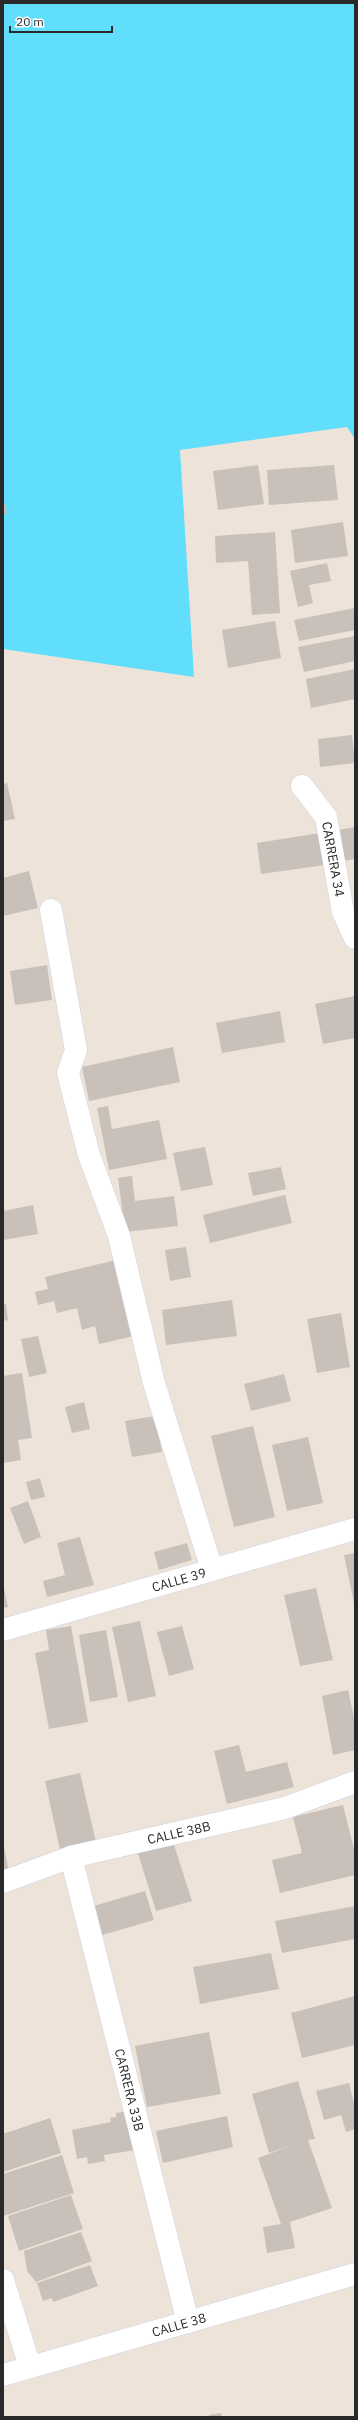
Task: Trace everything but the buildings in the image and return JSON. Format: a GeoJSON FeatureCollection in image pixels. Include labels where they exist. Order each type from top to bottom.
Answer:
{"type":"FeatureCollection","features":[{"type":"Feature","properties":{"kind":"street","name":"CARRERA 34"},"geometry":{"type":"LineString","coordinates":[[302,786],[326,817],[343,912],[355,938]]}},
{"type":"Feature","properties":{"kind":"street"},"geometry":{"type":"LineString","coordinates":[[51,910],[76,1050],[68,1073],[89,1155],[119,1236],[154,1383],[212,1570]]}},
{"type":"Feature","properties":{"kind":"street","name":"CALLE 39"},"geometry":{"type":"LineString","coordinates":[[3,1630],[355,1529]]}},
{"type":"Feature","properties":{"kind":"street","name":"CALLE 38B"},"geometry":{"type":"LineString","coordinates":[[3,1882],[71,1858],[285,1808],[354,1787]]}},
{"type":"Feature","properties":{"kind":"street","name":"CARRERA 33B"},"geometry":{"type":"LineString","coordinates":[[71,1858],[188,2322]]}},
{"type":"Feature","properties":{"kind":"street","name":"CALLE 38"},"geometry":{"type":"LineString","coordinates":[[3,2375],[355,2274]]}},
{"type":"Feature","properties":{"kind":"street"},"geometry":{"type":"LineString","coordinates":[[3,2280],[30,2367]]}},
{"type":"Feature","properties":{"kind":"water"},"geometry":{"type":"Polygon","coordinates":[[[3,3],[355,3],[355,439],[347,427],[180,450],[194,677],[3,649],[3,3]]]}}]}
